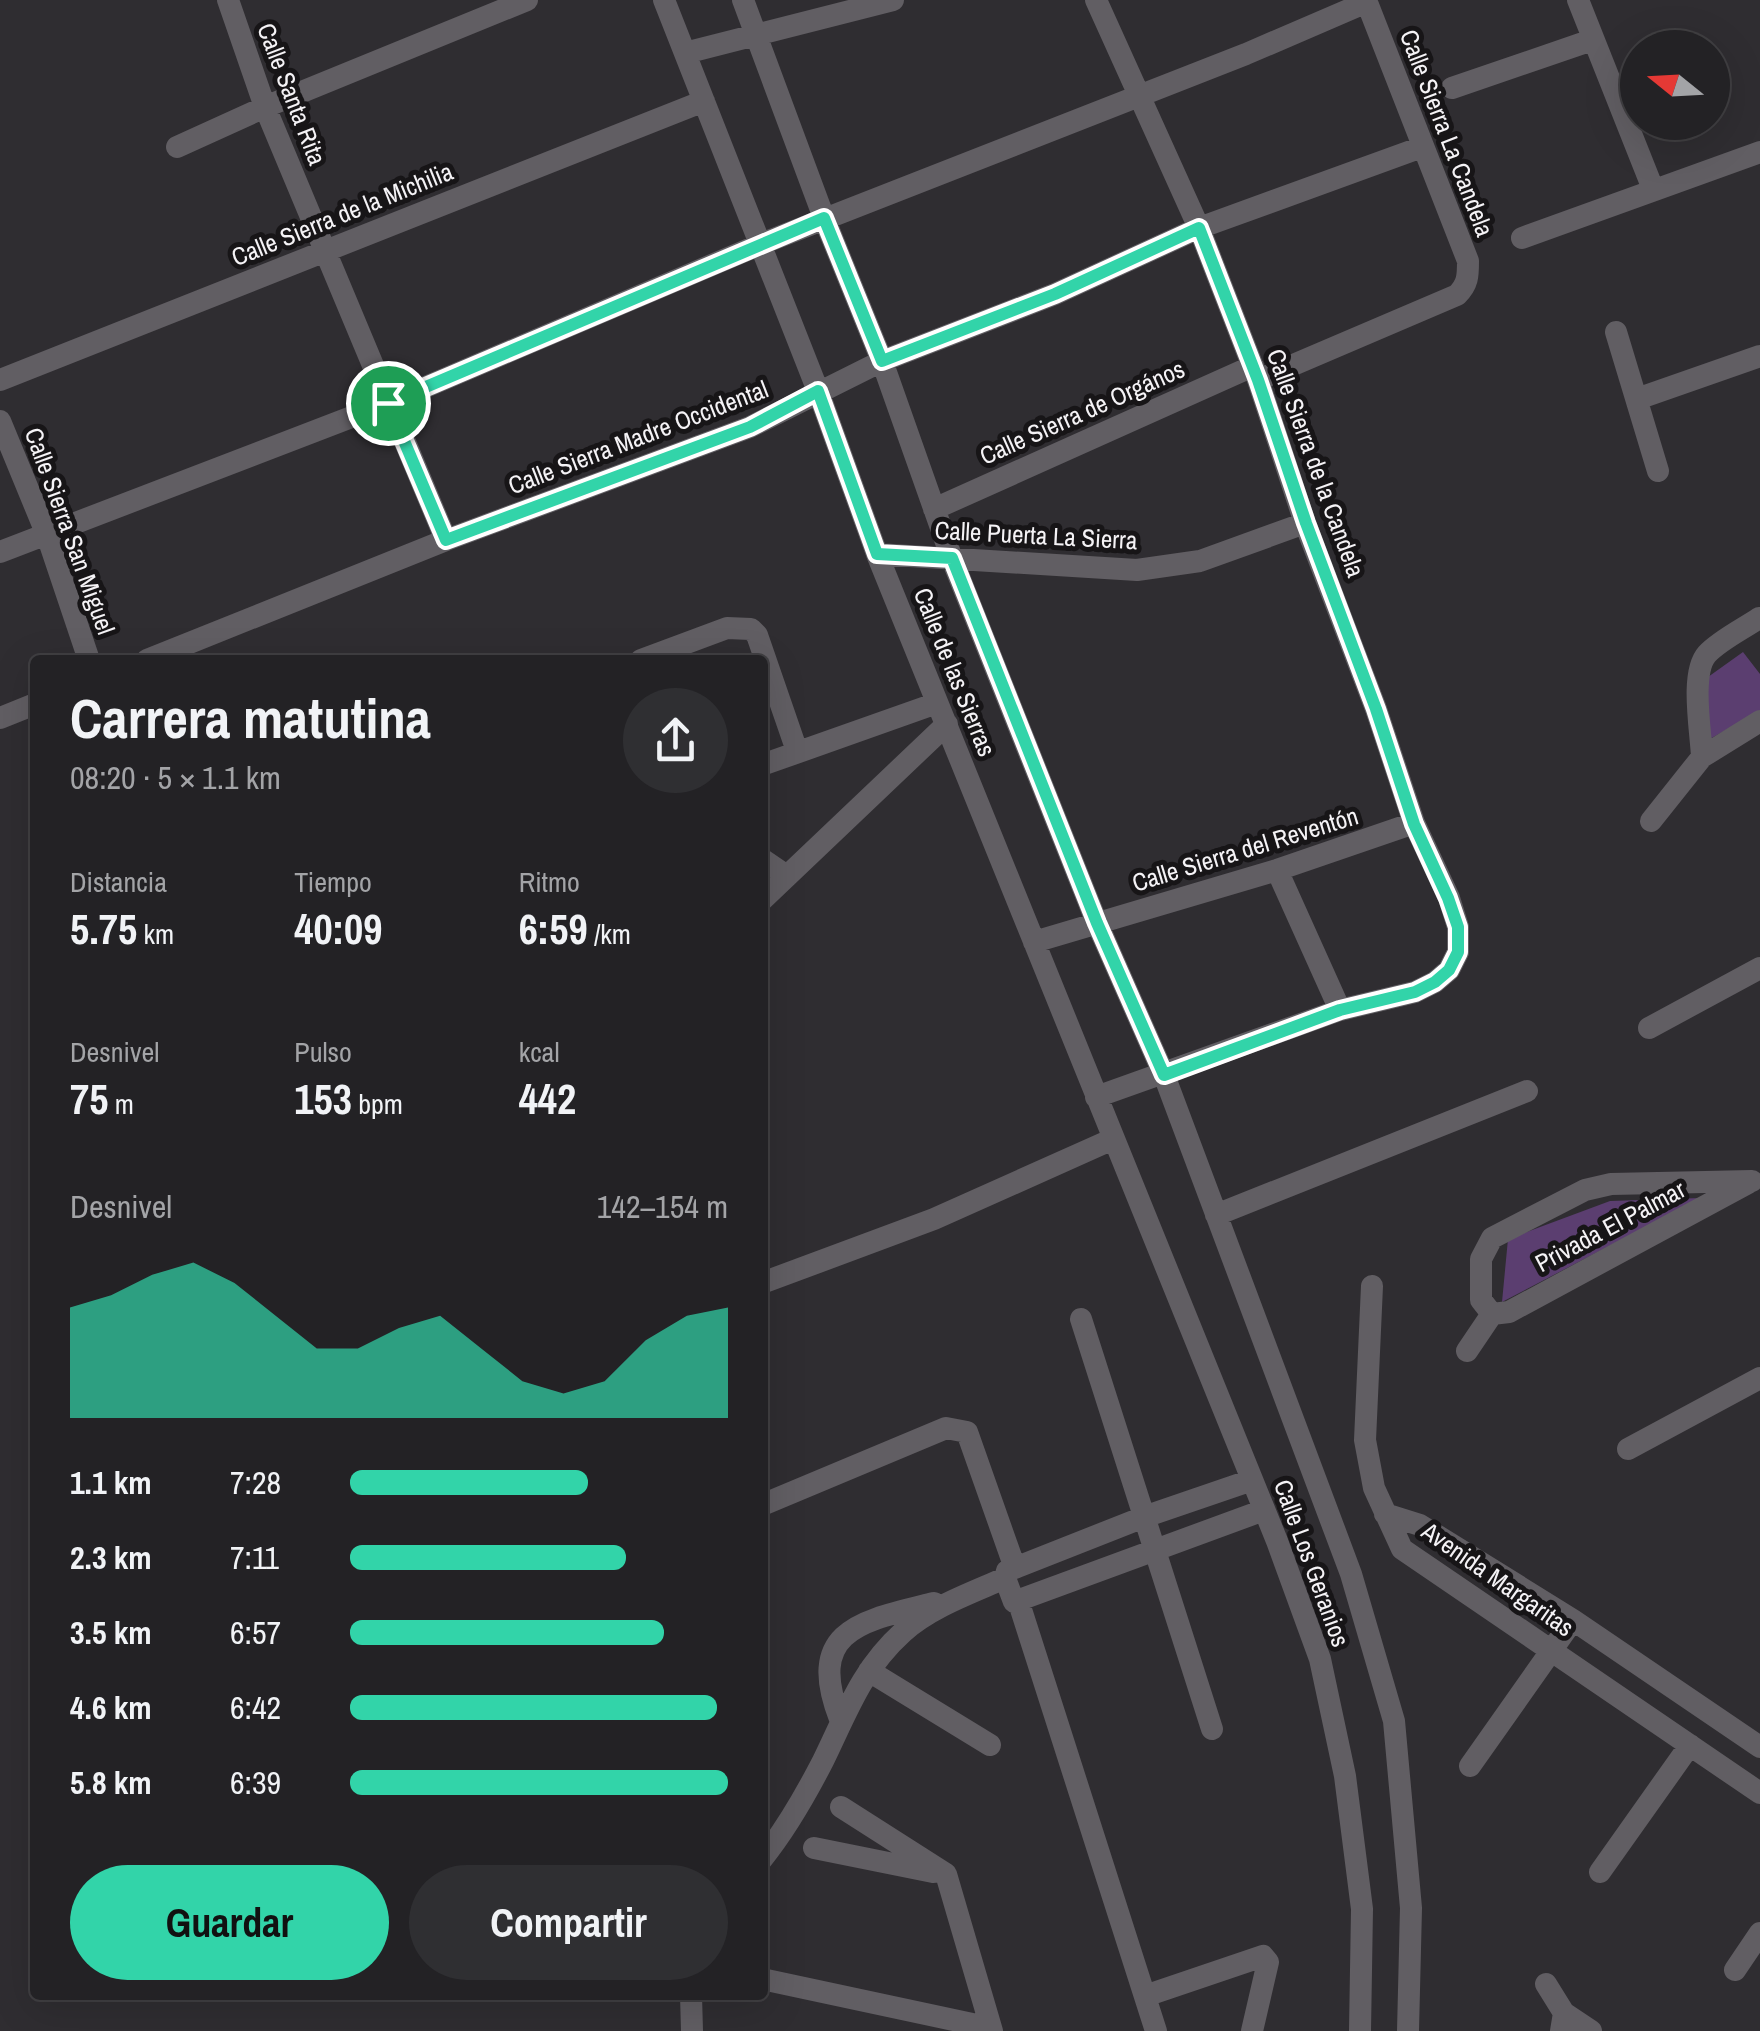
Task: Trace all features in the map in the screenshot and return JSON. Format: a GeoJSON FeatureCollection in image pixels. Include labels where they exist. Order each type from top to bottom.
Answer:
{"type":"FeatureCollection","features":[{"type":"Feature","properties":{"kind":"street","name":"Calle Santa Rita"},"geometry":{"type":"LineString","coordinates":[[228,0],[265,107],[446,540]]}},
{"type":"Feature","properties":{"kind":"street"},"geometry":{"type":"LineString","coordinates":[[177,147],[527,0]]}},
{"type":"Feature","properties":{"kind":"street","name":"Calle de las Sierras"},"geometry":{"type":"LineString","coordinates":[[664,0],[818,391],[877,554],[1113,1139]]}},
{"type":"Feature","properties":{"kind":"street","name":"Calle de las Sierras"},"geometry":{"type":"LineString","coordinates":[[743,0],[882,361],[952,558],[1097,923],[1164,1075],[1351,1574],[1394,1722],[1411,1908],[1408,2031]]}},
{"type":"Feature","properties":{"kind":"street"},"geometry":{"type":"LineString","coordinates":[[685,53],[892,0]]}},
{"type":"Feature","properties":{"kind":"street","name":"Calle Sierra de la Candela"},"geometry":{"type":"LineString","coordinates":[[1096,0],[1199,228],[1256,373],[1414,824],[1458,927],[1458,952],[1449,970],[1425,987],[1340,1010]]}},
{"type":"Feature","properties":{"kind":"street"},"geometry":{"type":"LineString","coordinates":[[1578,0],[1654,189]]}},
{"type":"Feature","properties":{"kind":"street"},"geometry":{"type":"LineString","coordinates":[[0,552],[388,403],[824,218],[1246,54],[1366,1]]}},
{"type":"Feature","properties":{"kind":"street","name":"Calle Sierra La Candela"},"geometry":{"type":"LineString","coordinates":[[1366,1],[1468,261],[1466,286]]}},
{"type":"Feature","properties":{"kind":"street"},"geometry":{"type":"LineString","coordinates":[[1452,88],[1592,40]]}},
{"type":"Feature","properties":{"kind":"street","name":"Calle Sierra de la Michilia"},"geometry":{"type":"LineString","coordinates":[[0,380],[704,101]]}},
{"type":"Feature","properties":{"kind":"street","name":"Calle Sierra Madre Occidental"},"geometry":{"type":"LineString","coordinates":[[160,655],[446,540],[750,427],[882,361],[1055,294],[1199,228],[1422,147]]}},
{"type":"Feature","properties":{"kind":"street"},"geometry":{"type":"LineString","coordinates":[[1522,238],[1760,152]]}},
{"type":"Feature","properties":{"kind":"street","name":"Calle Sierra de Orgános"},"geometry":{"type":"LineString","coordinates":[[934,509],[1256,373],[1457,295],[1466,286]]}},
{"type":"Feature","properties":{"kind":"street"},"geometry":{"type":"LineString","coordinates":[[1616,332],[1658,470]]}},
{"type":"Feature","properties":{"kind":"street"},"geometry":{"type":"LineString","coordinates":[[1637,399],[1760,356]]}},
{"type":"Feature","properties":{"kind":"street","name":"Calle Sierra San Miguel"},"geometry":{"type":"LineString","coordinates":[[0,421],[48,534],[87,655]]}},
{"type":"Feature","properties":{"kind":"street","name":"Calle Puerta La Sierra"},"geometry":{"type":"LineString","coordinates":[[877,554],[1137,570],[1200,561],[1306,523]]}},
{"type":"Feature","properties":{"kind":"street"},"geometry":{"type":"LineString","coordinates":[[751,604],[751,629]]}},
{"type":"Feature","properties":{"kind":"street"},"geometry":{"type":"LineString","coordinates":[[1702,757],[1698,681],[1702,662],[1708,653],[1760,616]]}},
{"type":"Feature","properties":{"kind":"street"},"geometry":{"type":"LineString","coordinates":[[654,655],[727,628],[751,629],[764,655]]}},
{"type":"Feature","properties":{"kind":"street"},"geometry":{"type":"LineString","coordinates":[[768,666],[798,751]]}},
{"type":"Feature","properties":{"kind":"street"},"geometry":{"type":"LineString","coordinates":[[0,718],[30,706]]}},
{"type":"Feature","properties":{"kind":"street"},"geometry":{"type":"LineString","coordinates":[[768,763],[798,751],[942,714]]}},
{"type":"Feature","properties":{"kind":"street"},"geometry":{"type":"LineString","coordinates":[[768,894],[942,714]]}},
{"type":"Feature","properties":{"kind":"street"},"geometry":{"type":"LineString","coordinates":[[1651,821],[1702,757],[1760,722]]}},
{"type":"Feature","properties":{"kind":"street","name":"Calle Sierra del Reventón"},"geometry":{"type":"LineString","coordinates":[[1034,942],[1277,870],[1414,824]]}},
{"type":"Feature","properties":{"kind":"street"},"geometry":{"type":"LineString","coordinates":[[768,863],[786,876]]}},
{"type":"Feature","properties":{"kind":"street"},"geometry":{"type":"LineString","coordinates":[[1096,1097],[1340,1010],[1277,870]]}},
{"type":"Feature","properties":{"kind":"street"},"geometry":{"type":"LineString","coordinates":[[1650,1028],[1760,968]]}},
{"type":"Feature","properties":{"kind":"street"},"geometry":{"type":"LineString","coordinates":[[1216,1214],[1527,1091]]}},
{"type":"Feature","properties":{"kind":"street"},"geometry":{"type":"LineString","coordinates":[[768,1281],[934,1218],[1113,1139]]}},
{"type":"Feature","properties":{"kind":"street","name":"Calle Los Geranios"},"geometry":{"type":"LineString","coordinates":[[1113,1139],[1264,1510],[1320,1659],[1345,1776],[1362,1909],[1360,2031]]}},
{"type":"Feature","properties":{"kind":"street","name":"Privada El Palmar"},"geometry":{"type":"LineString","coordinates":[[1756,1179],[1509,1312],[1492,1314],[1481,1300],[1481,1259],[1492,1238],[1585,1190],[1612,1184],[1756,1179]]}},
{"type":"Feature","properties":{"kind":"street"},"geometry":{"type":"LineString","coordinates":[[1372,1286],[1365,1440],[1374,1488],[1385,1514]]}},
{"type":"Feature","properties":{"kind":"street"},"geometry":{"type":"LineString","coordinates":[[1467,1352],[1492,1314]]}},
{"type":"Feature","properties":{"kind":"street"},"geometry":{"type":"LineString","coordinates":[[1081,1319],[1212,1729]]}},
{"type":"Feature","properties":{"kind":"street"},"geometry":{"type":"LineString","coordinates":[[1628,1448],[1760,1378]]}},
{"type":"Feature","properties":{"kind":"street"},"geometry":{"type":"LineString","coordinates":[[768,1502],[946,1428],[967,1432],[1010,1573],[1014,1602],[1264,1510]]}},
{"type":"Feature","properties":{"kind":"street"},"geometry":{"type":"LineString","coordinates":[[768,1852],[786,1829],[840,1719],[869,1671],[906,1629],[1010,1573],[1144,1517],[1252,1480]]}},
{"type":"Feature","properties":{"kind":"street","name":"Avenida Margaritas"},"geometry":{"type":"LineString","coordinates":[[1385,1514],[1420,1525],[1572,1620],[1760,1747]]}},
{"type":"Feature","properties":{"kind":"street","name":"Avenida Margaritas"},"geometry":{"type":"LineString","coordinates":[[1385,1514],[1402,1549],[1760,1792]]}},
{"type":"Feature","properties":{"kind":"street"},"geometry":{"type":"LineString","coordinates":[[840,1719],[831,1696],[830,1673],[832,1652],[841,1636],[864,1624],[960,1597]]}},
{"type":"Feature","properties":{"kind":"street"},"geometry":{"type":"LineString","coordinates":[[1018,1600],[1156,2031]]}},
{"type":"Feature","properties":{"kind":"street"},"geometry":{"type":"LineString","coordinates":[[1470,1766],[1572,1620]]}},
{"type":"Feature","properties":{"kind":"street"},"geometry":{"type":"LineString","coordinates":[[869,1671],[990,1745]]}},
{"type":"Feature","properties":{"kind":"street"},"geometry":{"type":"LineString","coordinates":[[1600,1872],[1690,1745]]}},
{"type":"Feature","properties":{"kind":"street"},"geometry":{"type":"LineString","coordinates":[[768,1980],[992,2030],[946,1874],[842,1807]]}},
{"type":"Feature","properties":{"kind":"street"},"geometry":{"type":"LineString","coordinates":[[814,1848],[946,1874]]}},
{"type":"Feature","properties":{"kind":"street"},"geometry":{"type":"LineString","coordinates":[[1735,1970],[1760,1934]]}},
{"type":"Feature","properties":{"kind":"street"},"geometry":{"type":"LineString","coordinates":[[1145,1996],[1263,1956],[1268,1962],[1252,2031]]}},
{"type":"Feature","properties":{"kind":"street"},"geometry":{"type":"LineString","coordinates":[[1546,1984],[1563,2022],[1591,2031]]}},
{"type":"Feature","properties":{"kind":"street"},"geometry":{"type":"LineString","coordinates":[[692,2000],[692,2031]]}},
{"type":"Feature","properties":{"kind":"shaded area"},"geometry":{"type":"Polygon","coordinates":[[[1743,652],[1760,674],[1760,711],[1708,740],[1708,677],[1743,652]]]}},
{"type":"Feature","properties":{"kind":"shaded area"},"geometry":{"type":"Polygon","coordinates":[[[1701,1198],[1502,1302],[1508,1239],[1610,1201],[1701,1198]]]}},
{"type":"Feature","properties":{"kind":"route"},"geometry":{"type":"LineString","coordinates":[[824,218],[882,361],[1055,294],[1199,228],[1258,380],[1414,824],[1458,927],[1458,952],[1449,970],[1415,992],[1340,1010],[1164,1075],[1097,923],[952,558],[877,554],[818,391],[750,427],[446,540],[388,403],[824,218]]}}]}
